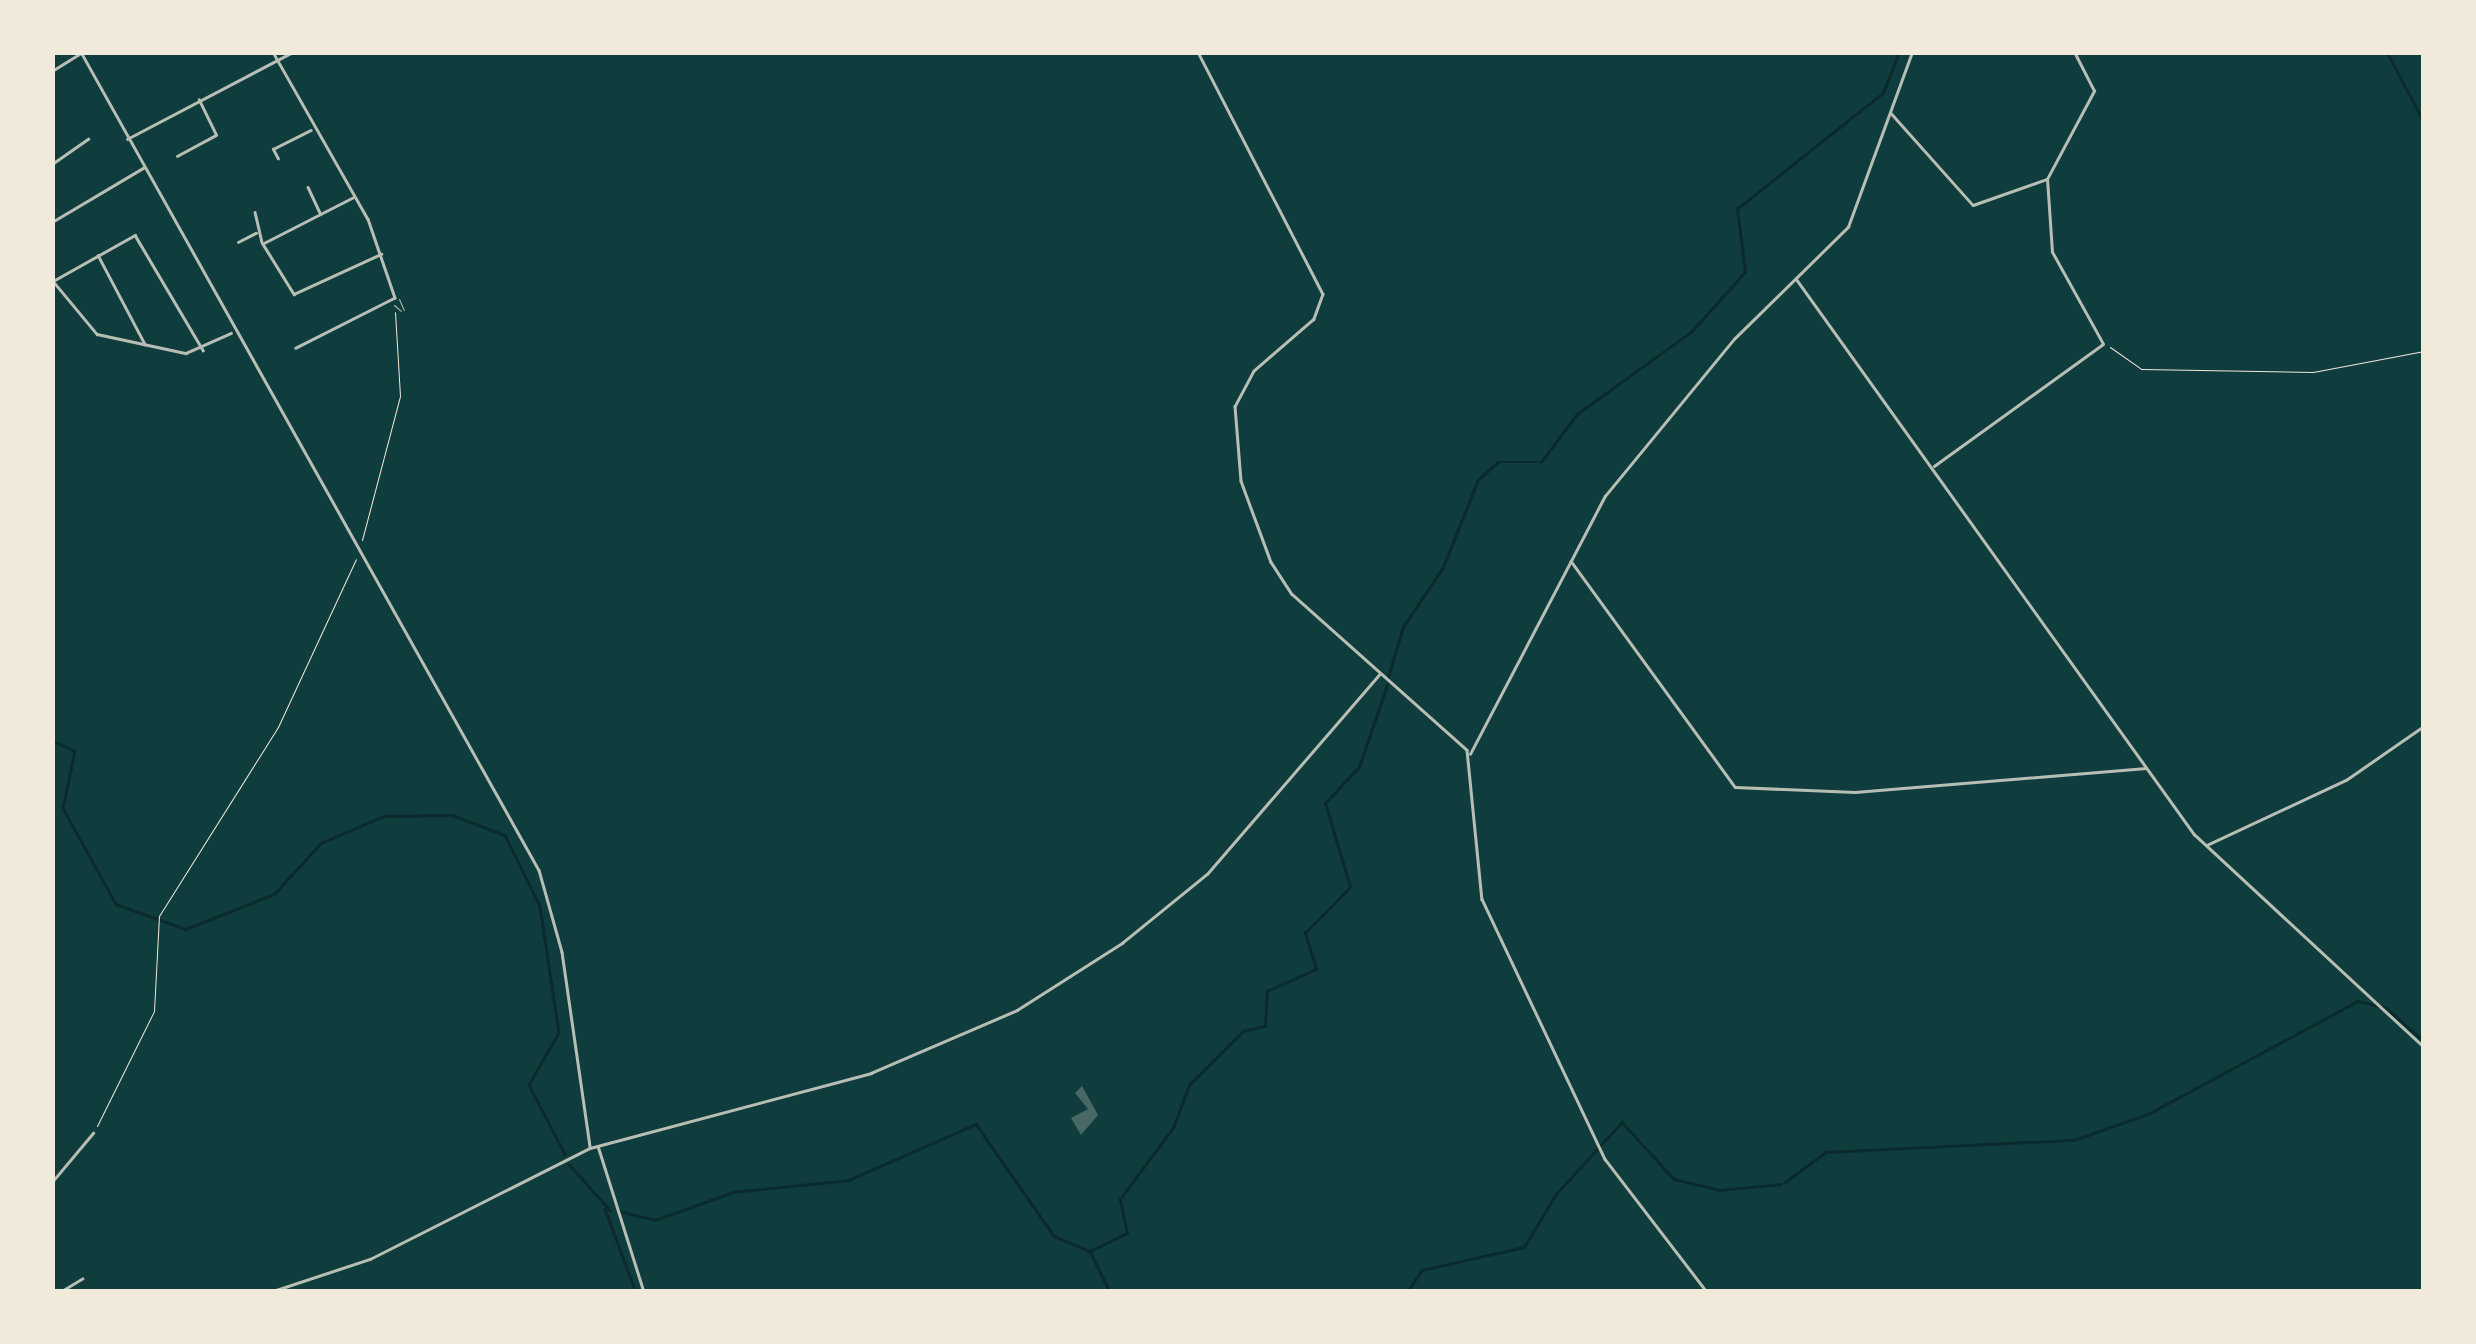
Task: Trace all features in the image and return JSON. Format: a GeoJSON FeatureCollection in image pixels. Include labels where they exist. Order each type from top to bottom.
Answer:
{"type":"FeatureCollection","features":[{"type":"Feature","properties":{"kind":"street"},"geometry":{"type":"LineString","coordinates":[[52,71],[90,52]]}},
{"type":"Feature","properties":{"kind":"street"},"geometry":{"type":"LineString","coordinates":[[127,138],[274,55],[293,52]]}},
{"type":"Feature","properties":{"kind":"street"},"geometry":{"type":"LineString","coordinates":[[1198,52],[1323,300],[1241,391],[1234,429],[1241,481],[1283,584],[1468,754]]}},
{"type":"Feature","properties":{"kind":"street"},"geometry":{"type":"LineString","coordinates":[[1708,1292],[1601,1152],[1482,899],[1468,754],[1605,496],[1680,401],[1848,227],[1912,52]]}},
{"type":"Feature","properties":{"kind":"street"},"geometry":{"type":"LineString","coordinates":[[1932,467],[2104,342],[2053,258],[2047,179],[2094,91],[2074,52]]}},
{"type":"Feature","properties":{"kind":"street"},"geometry":{"type":"LineString","coordinates":[[82,54],[232,333],[543,880],[590,1148]]}},
{"type":"Feature","properties":{"kind":"street"},"geometry":{"type":"LineString","coordinates":[[274,55],[383,253],[396,298],[395,307],[296,348]]}},
{"type":"Feature","properties":{"kind":"street"},"geometry":{"type":"LineString","coordinates":[[177,156],[216,135],[198,100]]}},
{"type":"Feature","properties":{"kind":"street"},"geometry":{"type":"LineString","coordinates":[[1890,112],[1973,204],[2047,179]]}},
{"type":"Feature","properties":{"kind":"street"},"geometry":{"type":"LineString","coordinates":[[273,149],[312,130]]}},
{"type":"Feature","properties":{"kind":"street"},"geometry":{"type":"LineString","coordinates":[[52,164],[88,139]]}},
{"type":"Feature","properties":{"kind":"street"},"geometry":{"type":"LineString","coordinates":[[270,143],[278,159]]}},
{"type":"Feature","properties":{"kind":"street"},"geometry":{"type":"LineString","coordinates":[[52,222],[143,168]]}},
{"type":"Feature","properties":{"kind":"street"},"geometry":{"type":"LineString","coordinates":[[308,187],[321,214]]}},
{"type":"Feature","properties":{"kind":"street"},"geometry":{"type":"LineString","coordinates":[[263,244],[355,198]]}},
{"type":"Feature","properties":{"kind":"street"},"geometry":{"type":"LineString","coordinates":[[255,212],[257,232],[294,294],[383,253]]}},
{"type":"Feature","properties":{"kind":"street"},"geometry":{"type":"LineString","coordinates":[[238,242],[257,232]]}},
{"type":"Feature","properties":{"kind":"street"},"geometry":{"type":"LineString","coordinates":[[203,350],[140,238],[53,281],[88,331],[145,345],[203,350],[232,333]]}},
{"type":"Feature","properties":{"kind":"street"},"geometry":{"type":"LineString","coordinates":[[98,256],[145,345]]}},
{"type":"Feature","properties":{"kind":"street"},"geometry":{"type":"LineString","coordinates":[[1796,280],[2206,846],[2424,1047]]}},
{"type":"Feature","properties":{"kind":"street"},"geometry":{"type":"LineString","coordinates":[[1570,560],[1734,787],[1855,792],[2148,768]]}},
{"type":"Feature","properties":{"kind":"street"},"geometry":{"type":"LineString","coordinates":[[270,1292],[370,1259],[590,1148],[872,1073],[1052,990],[1220,862],[1380,674]]}},
{"type":"Feature","properties":{"kind":"street"},"geometry":{"type":"LineString","coordinates":[[2206,846],[2362,771],[2424,726]]}},
{"type":"Feature","properties":{"kind":"street"},"geometry":{"type":"LineString","coordinates":[[52,1182],[93,1134]]}},
{"type":"Feature","properties":{"kind":"street"},"geometry":{"type":"LineString","coordinates":[[598,1145],[614,1212],[644,1292]]}},
{"type":"Feature","properties":{"kind":"street"},"geometry":{"type":"LineString","coordinates":[[60,1292],[82,1279]]}},
{"type":"Feature","properties":{"kind":"lane"},"geometry":{"type":"LineString","coordinates":[[395,307],[406,305],[396,298]]}},
{"type":"Feature","properties":{"kind":"path"},"geometry":{"type":"LineString","coordinates":[[360,548],[400,396],[395,307]]}},
{"type":"Feature","properties":{"kind":"path"},"geometry":{"type":"LineString","coordinates":[[2104,342],[2141,369],[2313,372],[2424,351]]}},
{"type":"Feature","properties":{"kind":"path"},"geometry":{"type":"LineString","coordinates":[[93,1134],[154,1012],[160,916],[278,727],[358,554]]}},
{"type":"Feature","properties":{"kind":"building"},"geometry":{"type":"Polygon","coordinates":[[[1082,1086],[1098,1115],[1081,1135],[1071,1118],[1088,1109],[1075,1093],[1082,1086]]]}},
{"type":"Feature","properties":{"kind":"waterway"},"geometry":{"type":"LineString","coordinates":[[1388,677],[1403,627],[1443,567],[1478,480],[1498,462],[1541,462],[1577,414],[1692,331],[1745,272],[1737,209],[1883,93],[1899,52]]}},
{"type":"Feature","properties":{"kind":"waterway"},"geometry":{"type":"LineString","coordinates":[[2387,52],[2424,122]]}},
{"type":"Feature","properties":{"kind":"waterway"},"geometry":{"type":"LineString","coordinates":[[619,1211],[655,1220],[733,1192],[849,1180],[976,1124],[1054,1236],[1090,1251],[1127,1233],[1120,1199],[1173,1128],[1189,1085],[1243,1031],[1265,1026],[1267,991],[1316,969],[1305,933],[1350,887],[1325,803],[1359,767],[1387,685]]}},
{"type":"Feature","properties":{"kind":"waterway"},"geometry":{"type":"LineString","coordinates":[[52,740],[75,751],[63,808],[116,904],[186,929],[274,894],[321,843],[384,816],[452,815],[505,835],[540,906],[559,1033],[529,1085],[565,1154]]}},
{"type":"Feature","properties":{"kind":"waterway"},"geometry":{"type":"LineString","coordinates":[[1785,1182],[1826,1152],[2074,1140],[2148,1114],[2358,1001],[2386,1008],[2424,1041]]}},
{"type":"Feature","properties":{"kind":"waterway"},"geometry":{"type":"LineString","coordinates":[[1407,1292],[1422,1270],[1524,1247],[1556,1194],[1622,1122],[1674,1179],[1720,1190],[1781,1184]]}},
{"type":"Feature","properties":{"kind":"waterway"},"geometry":{"type":"LineString","coordinates":[[569,1164],[610,1210]]}},
{"type":"Feature","properties":{"kind":"waterway"},"geometry":{"type":"LineString","coordinates":[[605,1209],[636,1292]]}},
{"type":"Feature","properties":{"kind":"waterway"},"geometry":{"type":"LineString","coordinates":[[1091,1253],[1110,1292]]}}]}
